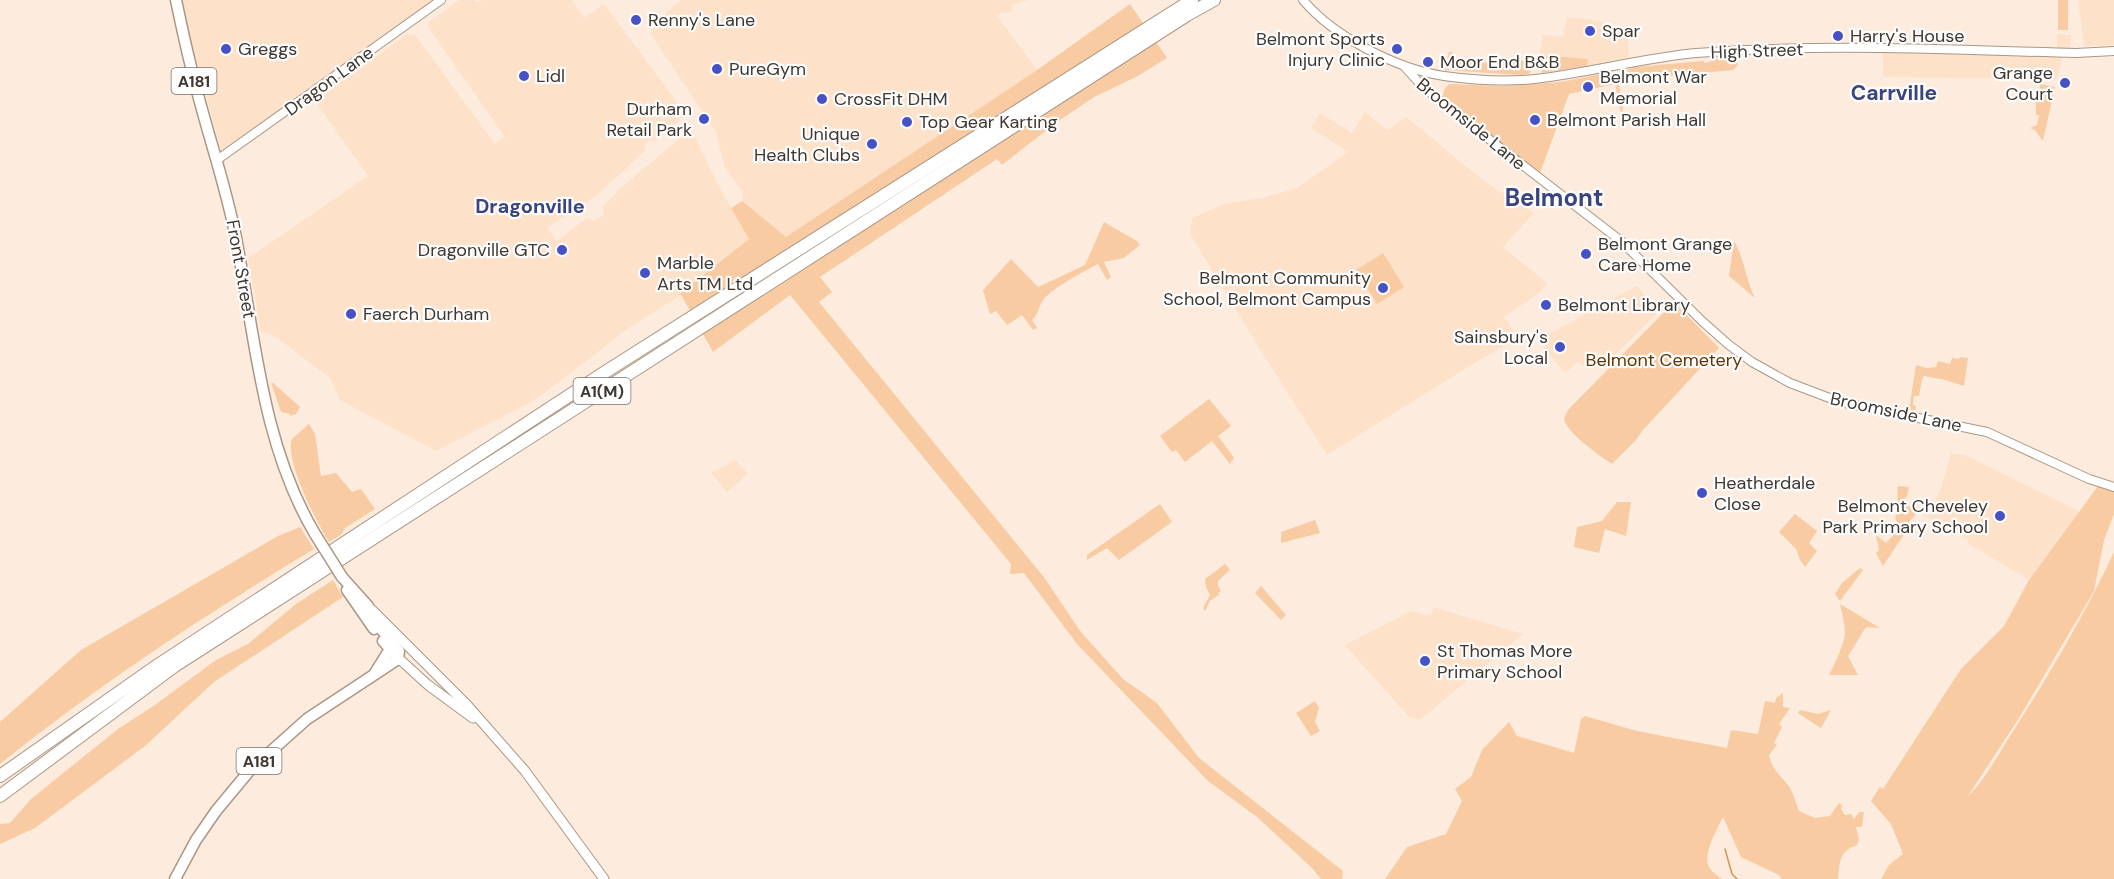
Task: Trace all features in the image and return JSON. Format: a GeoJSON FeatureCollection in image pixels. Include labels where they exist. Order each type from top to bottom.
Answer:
{"type":"FeatureCollection","features":[{"type":"Feature","properties":{"kind":"highway","name":"A1(M)"},"geometry":{"type":"LineString","coordinates":[[0,776],[158,665],[602,374],[1192,0]]}},
{"type":"Feature","properties":{"kind":"highway","name":"A1(M)"},"geometry":{"type":"LineString","coordinates":[[0,796],[176,665],[1214,0]]}},
{"type":"Feature","properties":{"kind":"main road","name":"Front Street"},"geometry":{"type":"LineString","coordinates":[[176,0],[191,69],[236,237],[265,401],[290,484],[304,516],[342,577]]}},
{"type":"Feature","properties":{"kind":"main road","name":"A181"},"geometry":{"type":"LineString","coordinates":[[342,577],[368,606],[376,623],[393,648]]}},
{"type":"Feature","properties":{"kind":"main road","name":"A181"},"geometry":{"type":"LineString","coordinates":[[175,879],[196,840],[216,811],[250,770],[307,719],[398,659],[399,655],[351,597],[342,577]]}},
{"type":"Feature","properties":{"kind":"main road"},"geometry":{"type":"LineString","coordinates":[[368,606],[467,705],[525,771],[604,879]]}},
{"type":"Feature","properties":{"kind":"main road"},"geometry":{"type":"LineString","coordinates":[[393,648],[401,645],[409,648]]}},
{"type":"Feature","properties":{"kind":"main road","name":"A181"},"geometry":{"type":"LineString","coordinates":[[375,673],[393,648]]}},
{"type":"Feature","properties":{"kind":"main road"},"geometry":{"type":"LineString","coordinates":[[398,659],[428,686],[482,724]]}},
{"type":"Feature","properties":{"kind":"street","name":"Dragon Lane"},"geometry":{"type":"LineString","coordinates":[[217,160],[441,0]]}},
{"type":"Feature","properties":{"kind":"street"},"geometry":{"type":"LineString","coordinates":[[1303,0],[1319,16],[1341,32],[1404,66]]}},
{"type":"Feature","properties":{"kind":"street","name":"High Street"},"geometry":{"type":"LineString","coordinates":[[1404,66],[1449,77],[1508,80],[1557,76],[1679,55],[1744,50],[1828,48],[2114,51]]}},
{"type":"Feature","properties":{"kind":"street","name":"Broomside Lane"},"geometry":{"type":"LineString","coordinates":[[1404,66],[1422,86],[1621,241],[1701,321],[1752,363],[1790,383],[1842,402],[1988,432],[2097,482],[2114,487]]}},
{"type":"Feature","properties":{"kind":"shaded area"},"geometry":{"type":"Polygon","coordinates":[[[181,0],[441,0],[223,156],[181,0]]]}},
{"type":"Feature","properties":{"kind":"shaded area"},"geometry":{"type":"Polygon","coordinates":[[[459,0],[474,0],[476,3],[481,0],[572,0],[584,18],[604,4],[681,108],[684,116],[654,142],[649,140],[644,146],[646,150],[597,195],[547,228],[557,241],[587,218],[594,221],[604,214],[603,206],[617,191],[691,129],[718,185],[749,239],[680,292],[681,295],[629,328],[535,400],[436,451],[340,400],[330,378],[276,337],[261,331],[248,258],[368,176],[315,101],[407,34],[415,35],[495,144],[505,137],[428,27],[428,23],[459,0]]]}},
{"type":"Feature","properties":{"kind":"shaded area"},"geometry":{"type":"Polygon","coordinates":[[[680,0],[1029,0],[1011,5],[1012,12],[996,14],[1037,70],[786,238],[742,201],[743,193],[724,165],[716,132],[650,33],[659,20],[680,0]]]}},
{"type":"Feature","properties":{"kind":"shaded area"},"geometry":{"type":"Polygon","coordinates":[[[2078,0],[2114,0],[2114,45],[2084,46],[2078,0]]]}},
{"type":"Feature","properties":{"kind":"shaded area"},"geometry":{"type":"Polygon","coordinates":[[[1567,17],[1601,21],[1616,29],[1628,39],[1629,57],[1587,66],[1588,59],[1540,55],[1542,34],[1563,37],[1567,17]]]}},
{"type":"Feature","properties":{"kind":"shaded area"},"geometry":{"type":"Polygon","coordinates":[[[2057,34],[2071,35],[2070,50],[2064,52],[2057,79],[1883,77],[1883,50],[2057,52],[2057,34]]]}},
{"type":"Feature","properties":{"kind":"shaded area","name":"Belmont Community School, Belmont Campus"},"geometry":{"type":"Polygon","coordinates":[[[1365,112],[1387,130],[1406,117],[1484,181],[1534,213],[1503,247],[1547,283],[1539,293],[1504,317],[1519,337],[1327,455],[1190,234],[1192,218],[1224,204],[1262,198],[1297,188],[1348,152],[1311,128],[1320,113],[1352,133],[1365,112]]]}},
{"type":"Feature","properties":{"kind":"shaded area"},"geometry":{"type":"Polygon","coordinates":[[[1637,286],[1653,304],[1656,314],[1606,364],[1600,358],[1588,369],[1578,362],[1565,373],[1538,340],[1637,286]]]}},
{"type":"Feature","properties":{"kind":"shaded area","name":"Belmont Cheveley Park Primary School"},"geometry":{"type":"Polygon","coordinates":[[[1951,453],[1967,456],[2079,511],[2029,580],[1967,543],[1969,540],[1916,511],[1918,506],[1930,512],[1941,488],[1951,453]]]}},
{"type":"Feature","properties":{"kind":"shaded area"},"geometry":{"type":"Polygon","coordinates":[[[736,460],[748,474],[727,492],[711,473],[736,460]]]}},
{"type":"Feature","properties":{"kind":"shaded area","name":"St Thomas More Primary School"},"geometry":{"type":"Polygon","coordinates":[[[1433,607],[1523,634],[1420,720],[1408,716],[1345,645],[1411,611],[1431,616],[1433,607]]]}},
{"type":"Feature","properties":{"kind":"green space"},"geometry":{"type":"Polygon","coordinates":[[[2058,0],[2068,0],[2068,30],[2058,30],[2058,0]]]}},
{"type":"Feature","properties":{"kind":"green space"},"geometry":{"type":"Polygon","coordinates":[[[1130,4],[1167,58],[1136,77],[1094,97],[1057,122],[1002,165],[997,159],[820,277],[832,292],[819,302],[1043,576],[1081,632],[1123,679],[1157,703],[1199,758],[1343,871],[1342,879],[1321,879],[1257,817],[1208,781],[1077,644],[1024,573],[1010,574],[1011,564],[790,295],[713,352],[680,293],[749,239],[731,208],[742,201],[786,237],[1037,70],[1130,4]]]}},
{"type":"Feature","properties":{"kind":"green space"},"geometry":{"type":"Polygon","coordinates":[[[1449,52],[1452,52],[1459,61],[1485,63],[1529,61],[1532,69],[1529,74],[1521,75],[1444,70],[1449,52]]]}},
{"type":"Feature","properties":{"kind":"green space"},"geometry":{"type":"Polygon","coordinates":[[[1540,55],[1588,59],[1587,66],[1542,73],[1540,55]]]}},
{"type":"Feature","properties":{"kind":"green space"},"geometry":{"type":"Polygon","coordinates":[[[1736,58],[1738,65],[1733,70],[1631,80],[1626,77],[1627,70],[1634,67],[1704,61],[1704,63],[1710,62],[1710,59],[1736,58]]]}},
{"type":"Feature","properties":{"kind":"green space"},"geometry":{"type":"Polygon","coordinates":[[[1610,72],[1618,78],[1623,111],[1621,113],[1615,84],[1569,94],[1540,173],[1443,96],[1449,84],[1503,86],[1561,82],[1610,72]]]}},
{"type":"Feature","properties":{"kind":"green space"},"geometry":{"type":"Polygon","coordinates":[[[2040,84],[2055,87],[2043,141],[2035,130],[2030,128],[2037,125],[2039,115],[2036,115],[2036,99],[2038,99],[2040,84]]]}},
{"type":"Feature","properties":{"kind":"green space"},"geometry":{"type":"Polygon","coordinates":[[[1104,222],[1140,245],[1124,258],[1104,262],[1111,277],[1107,280],[1098,264],[1061,285],[1042,302],[1032,320],[1037,328],[1033,330],[1022,315],[1007,325],[996,311],[990,314],[983,290],[1011,259],[1038,287],[1085,265],[1104,222]]]}},
{"type":"Feature","properties":{"kind":"green space"},"geometry":{"type":"Polygon","coordinates":[[[1734,241],[1741,255],[1755,298],[1729,276],[1734,241]]]}},
{"type":"Feature","properties":{"kind":"green space"},"geometry":{"type":"Polygon","coordinates":[[[1383,253],[1404,287],[1377,304],[1356,270],[1383,253]]]}},
{"type":"Feature","properties":{"kind":"green space","name":"Belmont Cemetery"},"geometry":{"type":"Polygon","coordinates":[[[1674,302],[1719,348],[1612,464],[1576,437],[1564,418],[1568,410],[1674,302]]]}},
{"type":"Feature","properties":{"kind":"green space"},"geometry":{"type":"Polygon","coordinates":[[[1960,357],[1968,358],[1964,386],[1924,376],[1919,396],[1914,396],[1915,412],[1909,410],[1916,365],[1927,368],[1936,367],[1938,361],[1950,364],[1952,358],[1959,359],[1960,357]]]}},
{"type":"Feature","properties":{"kind":"green space"},"geometry":{"type":"Polygon","coordinates":[[[271,383],[300,407],[296,414],[290,416],[290,414],[281,412],[271,383]]]}},
{"type":"Feature","properties":{"kind":"green space"},"geometry":{"type":"Polygon","coordinates":[[[1209,399],[1231,426],[1218,436],[1234,458],[1230,464],[1212,441],[1185,462],[1176,450],[1172,452],[1160,436],[1209,399]]]}},
{"type":"Feature","properties":{"kind":"green space"},"geometry":{"type":"Polygon","coordinates":[[[309,424],[315,434],[321,476],[336,473],[352,492],[361,489],[375,509],[345,528],[342,534],[329,542],[310,506],[293,461],[292,439],[309,424]]]}},
{"type":"Feature","properties":{"kind":"green space"},"geometry":{"type":"Polygon","coordinates":[[[1898,486],[1909,487],[1907,496],[1902,502],[1918,512],[1909,522],[1911,524],[1883,566],[1876,553],[1879,550],[1876,535],[1886,543],[1900,528],[1895,518],[1898,486]]]}},
{"type":"Feature","properties":{"kind":"green space"},"geometry":{"type":"Polygon","coordinates":[[[2098,486],[2114,491],[2114,514],[2104,540],[2094,591],[2019,718],[1968,796],[1990,768],[2052,669],[2078,623],[2114,552],[2114,879],[1881,879],[1889,865],[1903,854],[1891,824],[1871,801],[1880,787],[1883,789],[1961,669],[2004,626],[2029,580],[2098,486]]]}},
{"type":"Feature","properties":{"kind":"green space"},"geometry":{"type":"Polygon","coordinates":[[[1617,502],[1631,502],[1626,536],[1605,529],[1599,553],[1574,547],[1577,527],[1602,521],[1617,502]]]}},
{"type":"Feature","properties":{"kind":"green space"},"geometry":{"type":"Polygon","coordinates":[[[1160,504],[1172,522],[1119,560],[1107,548],[1087,560],[1087,555],[1160,504]]]}},
{"type":"Feature","properties":{"kind":"green space"},"geometry":{"type":"Polygon","coordinates":[[[1795,514],[1817,531],[1809,543],[1817,551],[1805,567],[1796,549],[1779,532],[1795,514]]]}},
{"type":"Feature","properties":{"kind":"green space"},"geometry":{"type":"Polygon","coordinates":[[[1315,520],[1320,533],[1281,543],[1281,532],[1315,520]]]}},
{"type":"Feature","properties":{"kind":"green space"},"geometry":{"type":"Polygon","coordinates":[[[300,527],[314,549],[153,651],[37,734],[0,764],[0,722],[81,650],[278,536],[300,527]]]}},
{"type":"Feature","properties":{"kind":"green space"},"geometry":{"type":"Polygon","coordinates":[[[1225,564],[1230,570],[1218,581],[1221,591],[1218,593],[1220,594],[1210,601],[1205,611],[1203,608],[1210,595],[1205,579],[1225,564]]]}},
{"type":"Feature","properties":{"kind":"green space"},"geometry":{"type":"Polygon","coordinates":[[[1860,568],[1863,570],[1840,601],[1835,594],[1842,583],[1860,568]]]}},
{"type":"Feature","properties":{"kind":"green space"},"geometry":{"type":"Polygon","coordinates":[[[333,580],[343,597],[214,682],[145,746],[35,828],[0,844],[0,824],[10,823],[31,799],[118,729],[216,660],[248,644],[296,604],[333,580]]]}},
{"type":"Feature","properties":{"kind":"green space"},"geometry":{"type":"Polygon","coordinates":[[[1261,586],[1286,615],[1281,620],[1255,593],[1261,586]]]}},
{"type":"Feature","properties":{"kind":"green space"},"geometry":{"type":"Polygon","coordinates":[[[1840,604],[1880,628],[1866,627],[1848,656],[1858,675],[1829,675],[1845,634],[1840,604]]]}},
{"type":"Feature","properties":{"kind":"green space"},"geometry":{"type":"Polygon","coordinates":[[[1783,693],[1783,707],[1790,708],[1779,724],[1782,727],[1774,743],[1777,745],[1769,755],[1775,769],[1790,788],[1799,811],[1815,818],[1830,816],[1839,803],[1845,815],[1851,814],[1854,819],[1859,812],[1864,812],[1862,827],[1856,827],[1859,839],[1857,845],[1844,854],[1840,862],[1838,879],[1781,879],[1779,875],[1741,857],[1723,817],[1707,857],[1710,869],[1722,879],[1385,879],[1407,847],[1446,834],[1462,801],[1455,789],[1471,777],[1482,750],[1509,722],[1517,736],[1574,753],[1581,719],[1585,716],[1637,731],[1727,748],[1731,730],[1758,734],[1765,701],[1775,703],[1776,698],[1783,693]]]}},
{"type":"Feature","properties":{"kind":"green space"},"geometry":{"type":"Polygon","coordinates":[[[1315,701],[1319,708],[1315,722],[1320,731],[1311,736],[1296,713],[1315,701]]]}},
{"type":"Feature","properties":{"kind":"green space"},"geometry":{"type":"Polygon","coordinates":[[[1800,710],[1818,714],[1831,710],[1821,728],[1798,713],[1800,710]]]}},
{"type":"Feature","properties":{"kind":"waterway"},"geometry":{"type":"LineString","coordinates":[[1725,849],[1732,874],[1737,879]]}},
{"type":"Feature","properties":{"kind":"place","name":"Renny's Lane"},"geometry":{"type":"Point","coordinates":[636,20]}},
{"type":"Feature","properties":{"kind":"place","name":"Spar"},"geometry":{"type":"Point","coordinates":[1590,31]}},
{"type":"Feature","properties":{"kind":"place","name":"Harry's House"},"geometry":{"type":"Point","coordinates":[1838,36]}},
{"type":"Feature","properties":{"kind":"place","name":"Greggs"},"geometry":{"type":"Point","coordinates":[226,49]}},
{"type":"Feature","properties":{"kind":"place","name":"Belmont Sports Injury Clinic"},"geometry":{"type":"Point","coordinates":[1397,49]}},
{"type":"Feature","properties":{"kind":"place","name":"Moor End B&B"},"geometry":{"type":"Point","coordinates":[1428,62]}},
{"type":"Feature","properties":{"kind":"place","name":"PureGym"},"geometry":{"type":"Point","coordinates":[717,69]}},
{"type":"Feature","properties":{"kind":"place","name":"Lidl"},"geometry":{"type":"Point","coordinates":[524,76]}},
{"type":"Feature","properties":{"kind":"place","name":"Grange Court"},"geometry":{"type":"Point","coordinates":[2065,83]}},
{"type":"Feature","properties":{"kind":"place","name":"Belmont War Memorial"},"geometry":{"type":"Point","coordinates":[1588,87]}},
{"type":"Feature","properties":{"kind":"place","name":"CrossFit DHM"},"geometry":{"type":"Point","coordinates":[822,99]}},
{"type":"Feature","properties":{"kind":"place","name":"Durham Retail Park"},"geometry":{"type":"Point","coordinates":[704,119]}},
{"type":"Feature","properties":{"kind":"place","name":"Belmont Parish Hall"},"geometry":{"type":"Point","coordinates":[1535,120]}},
{"type":"Feature","properties":{"kind":"place","name":"Top Gear Karting"},"geometry":{"type":"Point","coordinates":[907,122]}},
{"type":"Feature","properties":{"kind":"place","name":"Unique Health Clubs"},"geometry":{"type":"Point","coordinates":[872,144]}},
{"type":"Feature","properties":{"kind":"place","name":"Dragonville GTC"},"geometry":{"type":"Point","coordinates":[562,250]}},
{"type":"Feature","properties":{"kind":"place","name":"Belmont Grange Care Home"},"geometry":{"type":"Point","coordinates":[1586,254]}},
{"type":"Feature","properties":{"kind":"place","name":"Marble Arts TM Ltd"},"geometry":{"type":"Point","coordinates":[645,273]}},
{"type":"Feature","properties":{"kind":"place","name":"Belmont Community School, Belmont Campus"},"geometry":{"type":"Point","coordinates":[1383,288]}},
{"type":"Feature","properties":{"kind":"place","name":"Belmont Library"},"geometry":{"type":"Point","coordinates":[1546,305]}},
{"type":"Feature","properties":{"kind":"place","name":"Faerch Durham"},"geometry":{"type":"Point","coordinates":[351,314]}},
{"type":"Feature","properties":{"kind":"place","name":"Sainsbury's Local"},"geometry":{"type":"Point","coordinates":[1560,347]}},
{"type":"Feature","properties":{"kind":"place","name":"Heatherdale Close"},"geometry":{"type":"Point","coordinates":[1702,493]}},
{"type":"Feature","properties":{"kind":"place","name":"Belmont Cheveley Park Primary School"},"geometry":{"type":"Point","coordinates":[2000,516]}},
{"type":"Feature","properties":{"kind":"place","name":"St Thomas More Primary School"},"geometry":{"type":"Point","coordinates":[1425,661]}},
{"type":"Feature","properties":{"kind":"district","name":"Carrville"},"geometry":{"type":"Point","coordinates":[1894,93]}},
{"type":"Feature","properties":{"kind":"district","name":"Belmont"},"geometry":{"type":"Point","coordinates":[1554,198]}},
{"type":"Feature","properties":{"kind":"district","name":"Dragonville"},"geometry":{"type":"Point","coordinates":[530,206]}}]}
